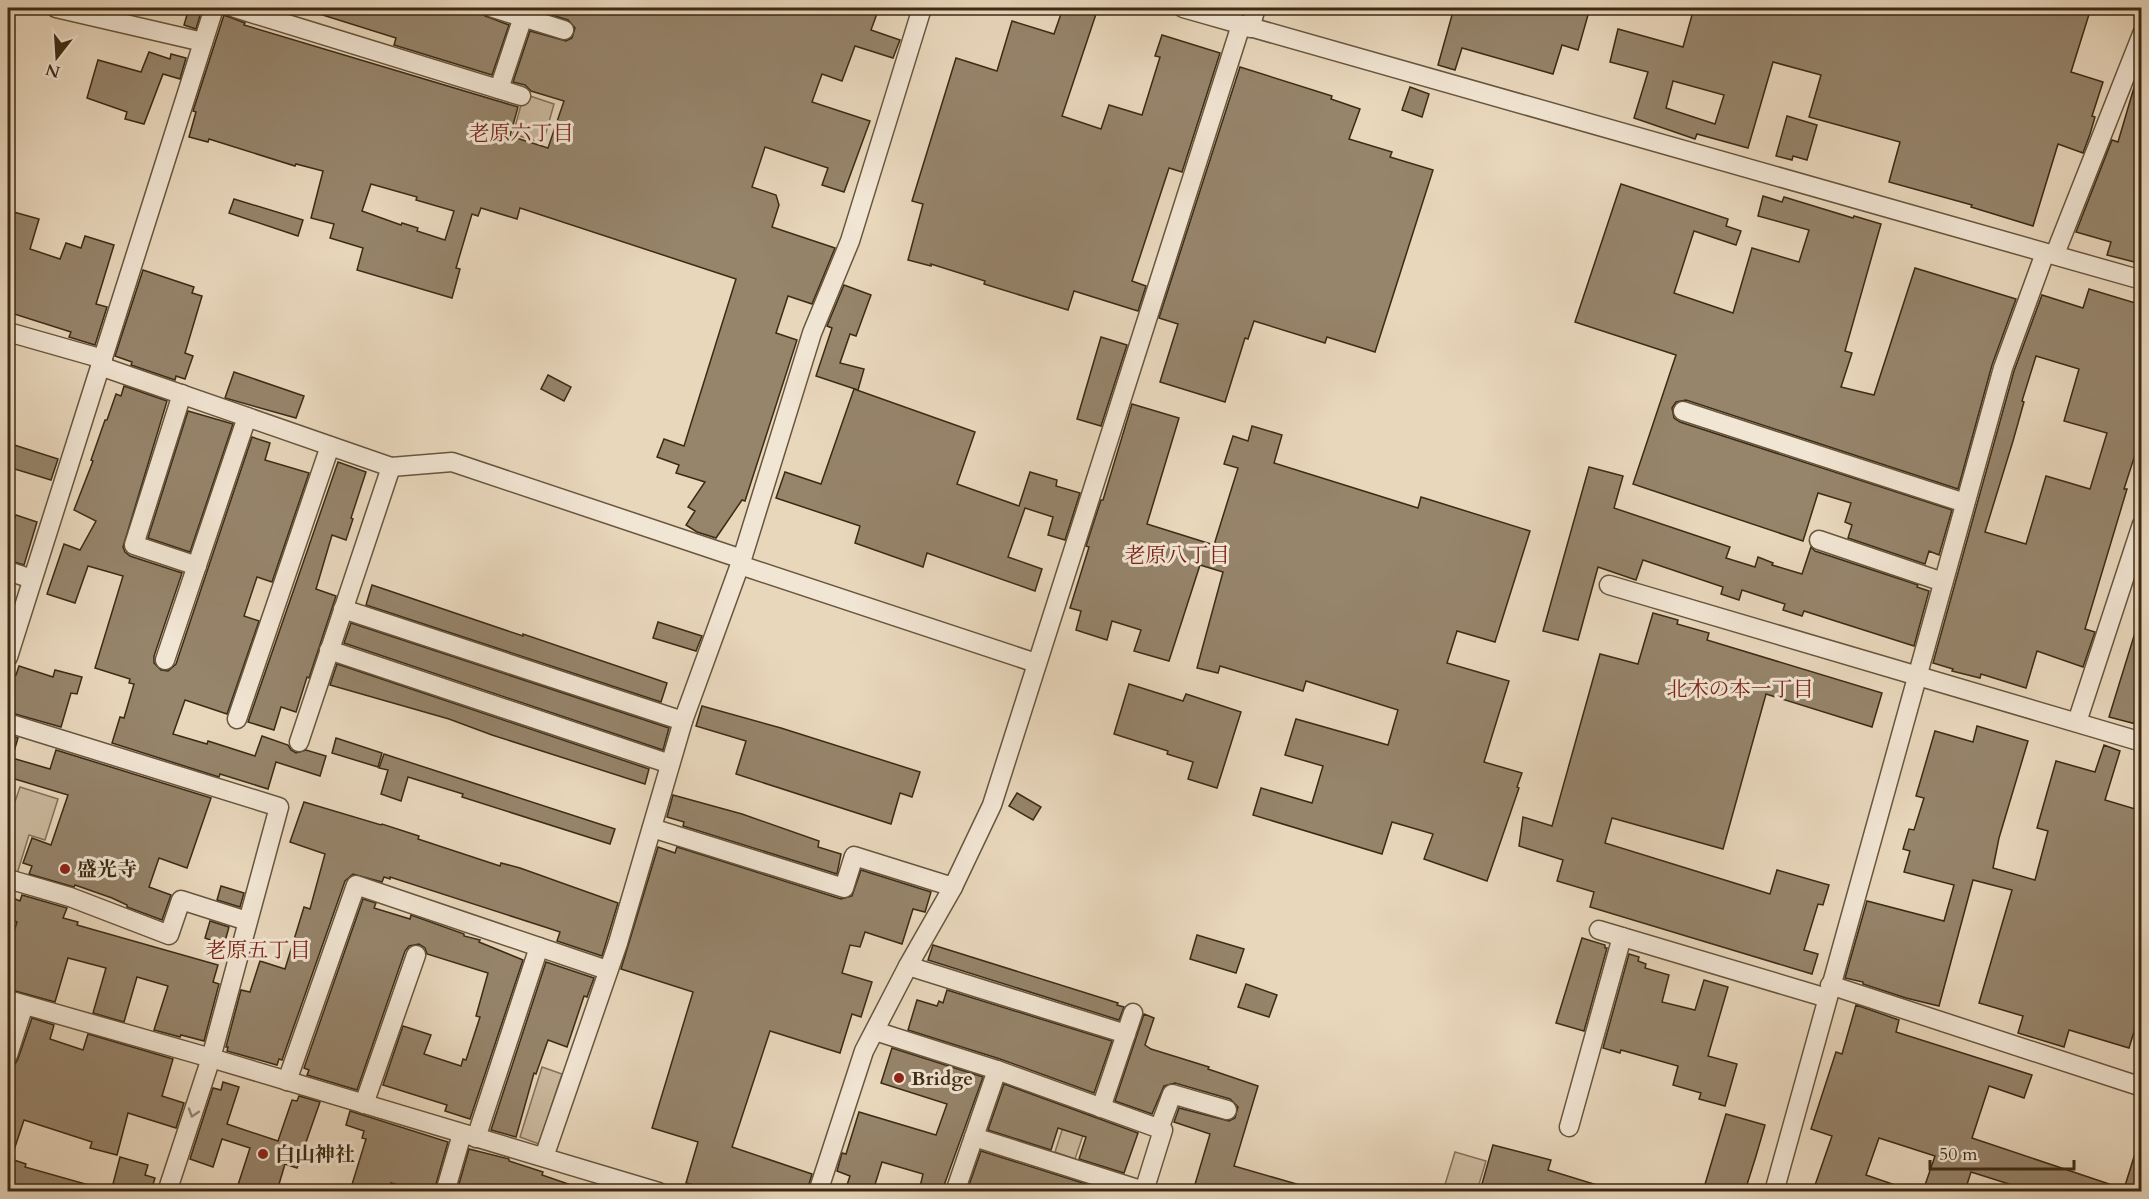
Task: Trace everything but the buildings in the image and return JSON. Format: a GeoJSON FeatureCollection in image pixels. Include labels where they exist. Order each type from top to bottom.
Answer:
{"type":"FeatureCollection","features":[{"type":"Feature","properties":{"kind":"street"},"geometry":{"type":"LineString","coordinates":[[56,8],[203,42]]}},
{"type":"Feature","properties":{"kind":"street"},"geometry":{"type":"LineString","coordinates":[[8,650],[102,363],[214,8]]}},
{"type":"Feature","properties":{"kind":"street"},"geometry":{"type":"LineString","coordinates":[[235,8],[521,96]]}},
{"type":"Feature","properties":{"kind":"street"},"geometry":{"type":"LineString","coordinates":[[493,8],[564,30]]}},
{"type":"Feature","properties":{"kind":"street"},"geometry":{"type":"LineString","coordinates":[[544,1157],[607,970],[618,944],[683,721],[741,562],[812,333],[850,241],[922,8]]}},
{"type":"Feature","properties":{"kind":"street"},"geometry":{"type":"LineString","coordinates":[[1183,8],[2142,280]]}},
{"type":"Feature","properties":{"kind":"street"},"geometry":{"type":"LineString","coordinates":[[818,1191],[864,1051],[908,966],[953,887],[992,805],[1036,663],[1246,27],[1256,8]]}},
{"type":"Feature","properties":{"kind":"street"},"geometry":{"type":"LineString","coordinates":[[499,89],[523,17]]}},
{"type":"Feature","properties":{"kind":"street"},"geometry":{"type":"LineString","coordinates":[[1774,1191],[2003,368],[2142,34]]}},
{"type":"Feature","properties":{"kind":"street"},"geometry":{"type":"LineString","coordinates":[[8,332],[102,363],[182,394],[391,467],[452,462],[1036,663]]}},
{"type":"Feature","properties":{"kind":"street"},"geometry":{"type":"LineString","coordinates":[[182,394],[134,545],[197,566]]}},
{"type":"Feature","properties":{"kind":"street"},"geometry":{"type":"LineString","coordinates":[[1683,411],[1965,503]]}},
{"type":"Feature","properties":{"kind":"street"},"geometry":{"type":"LineString","coordinates":[[165,660],[247,417]]}},
{"type":"Feature","properties":{"kind":"street"},"geometry":{"type":"LineString","coordinates":[[237,719],[330,446]]}},
{"type":"Feature","properties":{"kind":"street"},"geometry":{"type":"LineString","coordinates":[[298,742],[391,467]]}},
{"type":"Feature","properties":{"kind":"street"},"geometry":{"type":"LineString","coordinates":[[2077,722],[2142,524]]}},
{"type":"Feature","properties":{"kind":"street"},"geometry":{"type":"LineString","coordinates":[[1819,540],[1943,582]]}},
{"type":"Feature","properties":{"kind":"street"},"geometry":{"type":"LineString","coordinates":[[8,571],[32,579]]}},
{"type":"Feature","properties":{"kind":"street"},"geometry":{"type":"LineString","coordinates":[[1609,585],[2142,742]]}},
{"type":"Feature","properties":{"kind":"street"},"geometry":{"type":"LineString","coordinates":[[343,609],[683,721]]}},
{"type":"Feature","properties":{"kind":"street"},"geometry":{"type":"LineString","coordinates":[[329,650],[670,764]]}},
{"type":"Feature","properties":{"kind":"street"},"geometry":{"type":"LineString","coordinates":[[8,723],[279,807],[211,1058],[167,1191]]}},
{"type":"Feature","properties":{"kind":"street"},"geometry":{"type":"LineString","coordinates":[[652,828],[844,888],[854,856],[953,887]]}},
{"type":"Feature","properties":{"kind":"street"},"geometry":{"type":"LineString","coordinates":[[8,879],[70,897],[169,935],[182,900],[247,921]]}},
{"type":"Feature","properties":{"kind":"street"},"geometry":{"type":"LineString","coordinates":[[287,1081],[356,885],[607,970]]}},
{"type":"Feature","properties":{"kind":"street"},"geometry":{"type":"LineString","coordinates":[[1599,930],[1828,992],[2141,1087]]}},
{"type":"Feature","properties":{"kind":"street"},"geometry":{"type":"LineString","coordinates":[[1569,1127],[1622,937]]}},
{"type":"Feature","properties":{"kind":"street"},"geometry":{"type":"LineString","coordinates":[[445,1191],[469,1136],[539,947]]}},
{"type":"Feature","properties":{"kind":"street"},"geometry":{"type":"LineString","coordinates":[[364,1104],[416,955]]}},
{"type":"Feature","properties":{"kind":"street"},"geometry":{"type":"LineString","coordinates":[[908,966],[1126,1034]]}},
{"type":"Feature","properties":{"kind":"street"},"geometry":{"type":"LineString","coordinates":[[8,1055],[16,1003],[211,1058],[659,1191]]}},
{"type":"Feature","properties":{"kind":"street"},"geometry":{"type":"LineString","coordinates":[[1101,1108],[1133,1013]]}},
{"type":"Feature","properties":{"kind":"street"},"geometry":{"type":"LineString","coordinates":[[875,1031],[997,1070],[1163,1130],[1144,1191],[974,1137]]}},
{"type":"Feature","properties":{"kind":"street"},"geometry":{"type":"LineString","coordinates":[[955,1191],[997,1070]]}},
{"type":"Feature","properties":{"kind":"street"},"geometry":{"type":"LineString","coordinates":[[1159,1129],[1172,1094],[1227,1110]]}},
{"type":"Feature","properties":{"kind":"shaded area"},"geometry":{"type":"Polygon","coordinates":[[[524,94],[554,104],[543,143],[513,134],[524,94]]]}},
{"type":"Feature","properties":{"kind":"shaded area"},"geometry":{"type":"Polygon","coordinates":[[[20,787],[58,799],[45,840],[29,835],[16,877],[8,875],[8,822],[20,787]]]}},
{"type":"Feature","properties":{"kind":"shaded area"},"geometry":{"type":"Polygon","coordinates":[[[542,1067],[562,1074],[539,1144],[520,1137],[542,1067]]]}},
{"type":"Feature","properties":{"kind":"shaded area"},"geometry":{"type":"Polygon","coordinates":[[[1071,1102],[1092,1108],[1075,1159],[1055,1152],[1071,1102]]]}},
{"type":"Feature","properties":{"kind":"shaded area"},"geometry":{"type":"Polygon","coordinates":[[[1455,1152],[1486,1161],[1477,1191],[1443,1191],[1455,1152]]]}},
{"type":"Feature","properties":{"kind":"place","name":"盛光寺"},"geometry":{"type":"Point","coordinates":[65,869]}},
{"type":"Feature","properties":{"kind":"place","name":"Bridge"},"geometry":{"type":"Point","coordinates":[899,1078]}},
{"type":"Feature","properties":{"kind":"place","name":"白山神社"},"geometry":{"type":"Point","coordinates":[263,1154]}},
{"type":"Feature","properties":{"kind":"district","name":"老原六丁目"},"geometry":{"type":"Point","coordinates":[521,133]}},
{"type":"Feature","properties":{"kind":"district","name":"老原八丁目"},"geometry":{"type":"Point","coordinates":[1177,555]}},
{"type":"Feature","properties":{"kind":"district","name":"北木の本一丁目"},"geometry":{"type":"Point","coordinates":[1740,689]}},
{"type":"Feature","properties":{"kind":"district","name":"老原五丁目"},"geometry":{"type":"Point","coordinates":[258,950]}}]}
